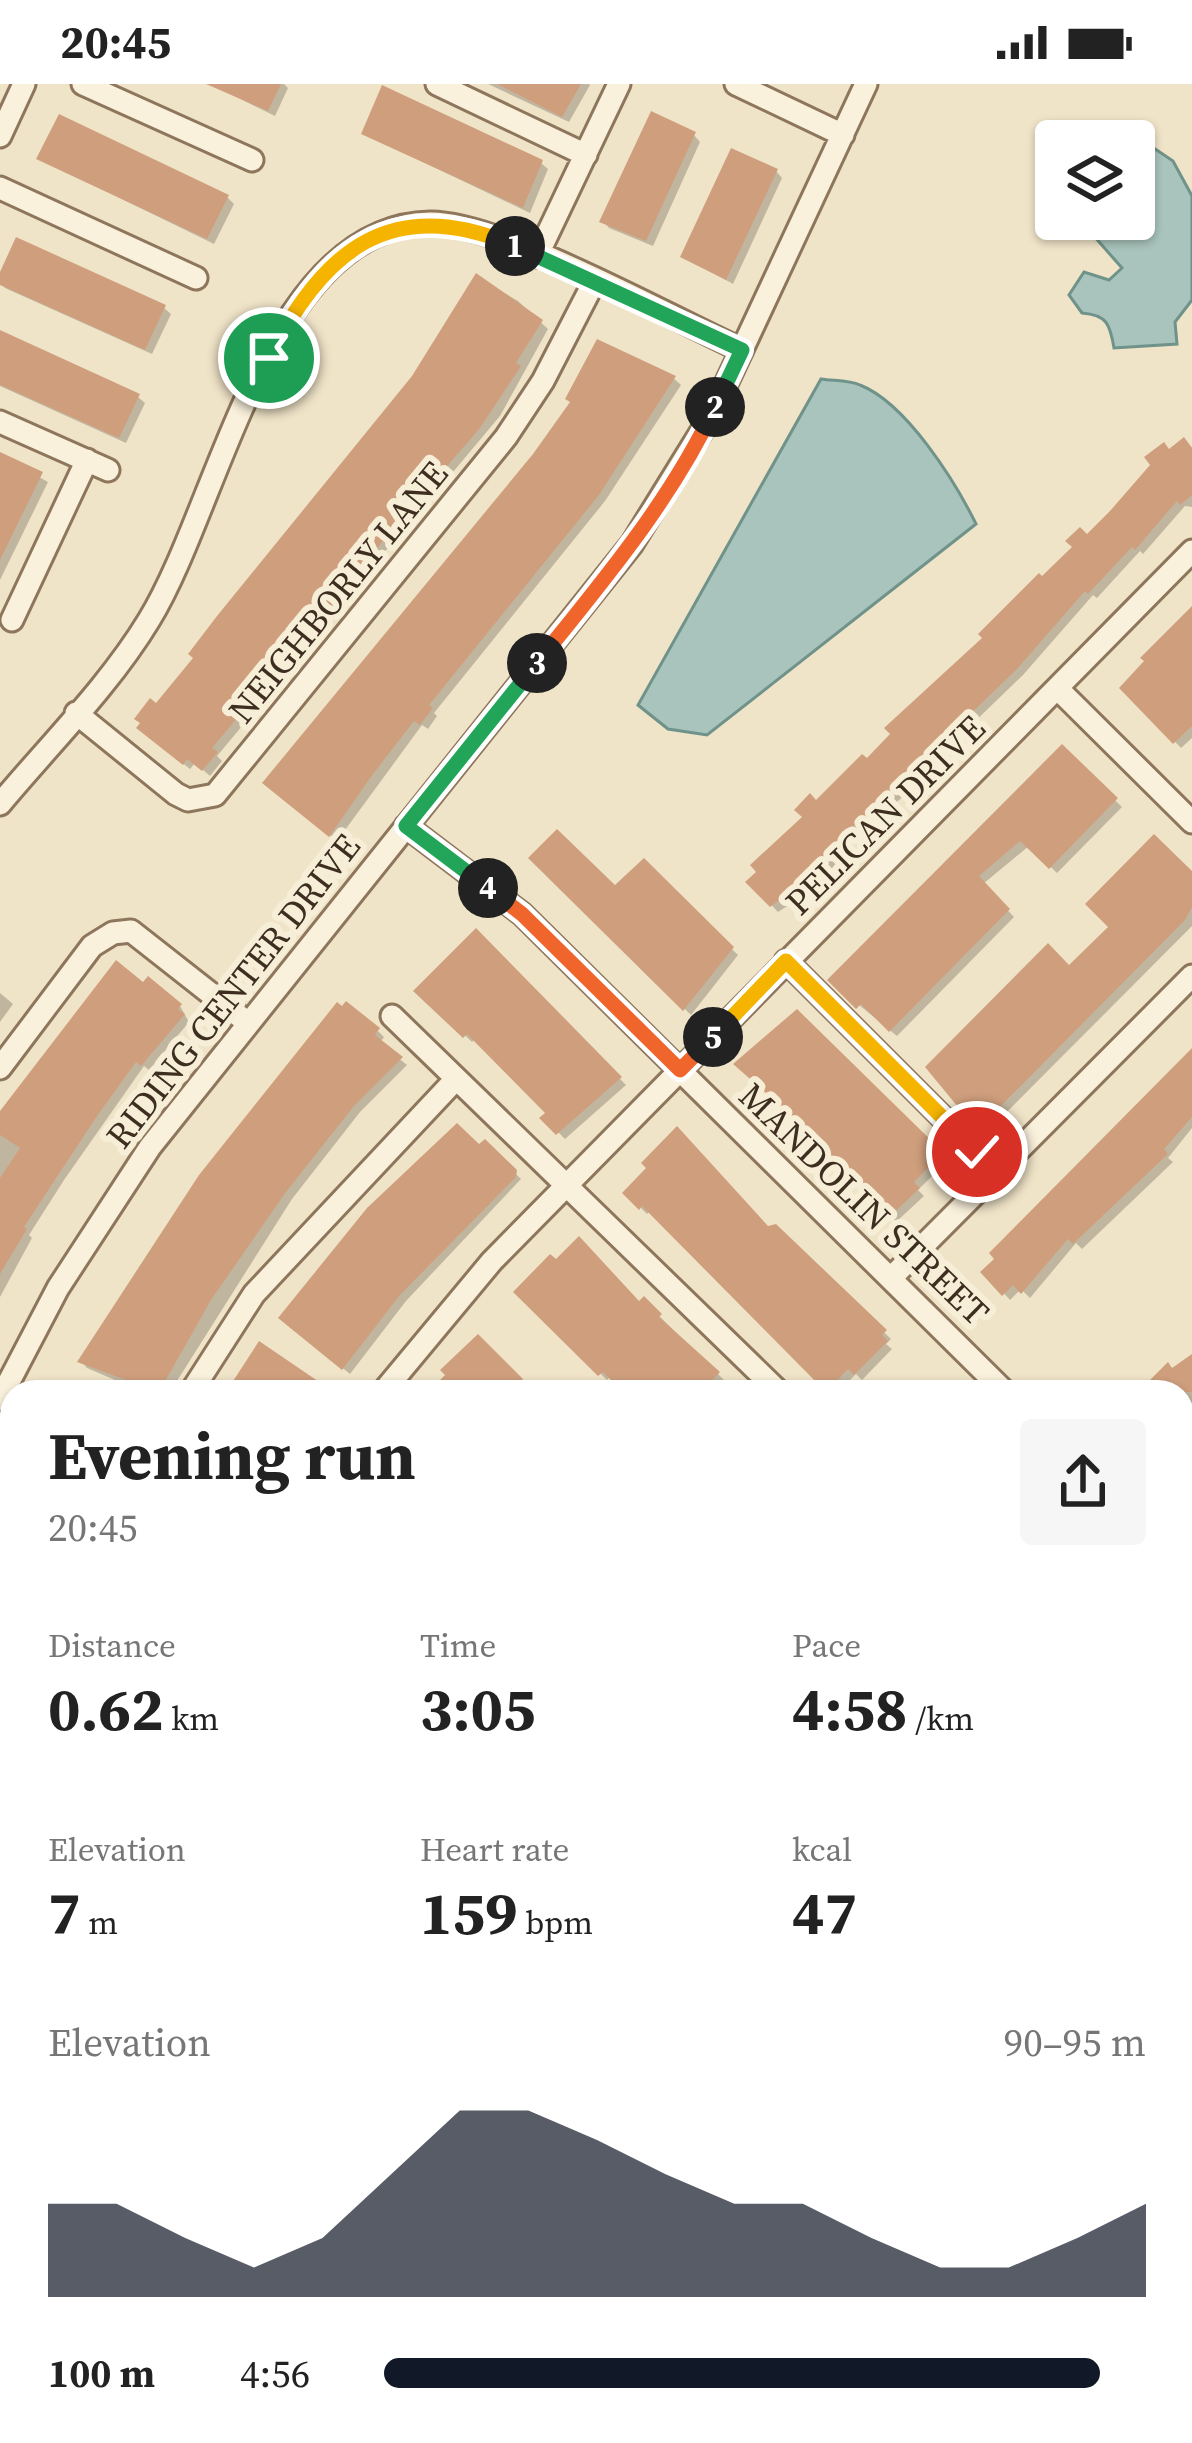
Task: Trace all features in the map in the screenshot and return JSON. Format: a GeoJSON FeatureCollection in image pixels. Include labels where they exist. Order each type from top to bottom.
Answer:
{"type":"FeatureCollection","features":[{"type":"Feature","properties":{"kind":"street"},"geometry":{"type":"LineString","coordinates":[[0,136],[24,84]]}},
{"type":"Feature","properties":{"kind":"street"},"geometry":{"type":"LineString","coordinates":[[83,84],[251,160]]}},
{"type":"Feature","properties":{"kind":"street"},"geometry":{"type":"LineString","coordinates":[[437,84],[586,155]]}},
{"type":"Feature","properties":{"kind":"street"},"geometry":{"type":"LineString","coordinates":[[537,256],[619,84]]}},
{"type":"Feature","properties":{"kind":"street"},"geometry":{"type":"LineString","coordinates":[[736,84],[843,135]]}},
{"type":"Feature","properties":{"kind":"street","name":"RIDING CENTER DRIVE"},"geometry":{"type":"LineString","coordinates":[[11,1380],[99,1220],[248,1023],[632,544],[674,483],[742,350],[866,84]]}},
{"type":"Feature","properties":{"kind":"street"},"geometry":{"type":"LineString","coordinates":[[0,188],[196,278]]}},
{"type":"Feature","properties":{"kind":"street"},"geometry":{"type":"LineString","coordinates":[[0,804],[120,661],[167,589],[269,358],[317,276],[370,239],[432,223],[486,233],[742,350]]}},
{"type":"Feature","properties":{"kind":"street","name":"NEIGHBORLY LANE"},"geometry":{"type":"LineString","coordinates":[[76,713],[176,794],[202,800],[215,794],[506,437],[543,381],[594,281]]}},
{"type":"Feature","properties":{"kind":"street"},"geometry":{"type":"LineString","coordinates":[[0,422],[108,470]]}},
{"type":"Feature","properties":{"kind":"street"},"geometry":{"type":"LineString","coordinates":[[12,620],[86,460]]}},
{"type":"Feature","properties":{"kind":"street","name":"PELICAN DRIVE"},"geometry":{"type":"LineString","coordinates":[[393,1380],[492,1261],[1192,550]]}},
{"type":"Feature","properties":{"kind":"street"},"geometry":{"type":"LineString","coordinates":[[1057,688],[1192,822]]}},
{"type":"Feature","properties":{"kind":"street","name":"MANDOLIN STREET"},"geometry":{"type":"LineString","coordinates":[[406,826],[522,914],[993,1380]]}},
{"type":"Feature","properties":{"kind":"street"},"geometry":{"type":"LineString","coordinates":[[0,1068],[92,946],[113,933],[131,932],[248,1023]]}},
{"type":"Feature","properties":{"kind":"street"},"geometry":{"type":"LineString","coordinates":[[786,961],[997,1172]]}},
{"type":"Feature","properties":{"kind":"street"},"geometry":{"type":"LineString","coordinates":[[892,1277],[1192,976]]}},
{"type":"Feature","properties":{"kind":"street"},"geometry":{"type":"LineString","coordinates":[[392,1016],[767,1380]]}},
{"type":"Feature","properties":{"kind":"street"},"geometry":{"type":"LineString","coordinates":[[198,1380],[254,1294],[456,1078]]}},
{"type":"Feature","properties":{"kind":"water"},"geometry":{"type":"Polygon","coordinates":[[[1155,149],[1173,161],[1192,196],[1192,300],[1175,322],[1177,344],[1114,348],[1106,322],[1082,313],[1069,295],[1084,272],[1109,280],[1122,268],[1097,240],[1155,240],[1155,149]]]}},
{"type":"Feature","properties":{"kind":"water"},"geometry":{"type":"Polygon","coordinates":[[[821,379],[860,385],[895,408],[942,466],[976,524],[707,735],[668,729],[638,705],[821,379]]]}},
{"type":"Feature","properties":{"kind":"building"},"geometry":{"type":"Polygon","coordinates":[[[206,84],[281,84],[268,111],[206,84]]]}},
{"type":"Feature","properties":{"kind":"building"},"geometry":{"type":"Polygon","coordinates":[[[497,84],[581,84],[562,117],[497,84]]]}},
{"type":"Feature","properties":{"kind":"building"},"geometry":{"type":"Polygon","coordinates":[[[382,85],[543,160],[523,208],[361,134],[382,85]]]}},
{"type":"Feature","properties":{"kind":"building"},"geometry":{"type":"Polygon","coordinates":[[[651,111],[696,132],[646,241],[599,222],[651,111]]]}},
{"type":"Feature","properties":{"kind":"building"},"geometry":{"type":"Polygon","coordinates":[[[59,114],[229,195],[207,239],[36,159],[59,114]]]}},
{"type":"Feature","properties":{"kind":"building"},"geometry":{"type":"Polygon","coordinates":[[[731,148],[778,169],[726,280],[680,257],[731,148]]]}},
{"type":"Feature","properties":{"kind":"building"},"geometry":{"type":"Polygon","coordinates":[[[16,237],[166,305],[145,350],[0,285],[0,272],[16,237]]]}},
{"type":"Feature","properties":{"kind":"building"},"geometry":{"type":"Polygon","coordinates":[[[476,273],[543,320],[516,363],[521,366],[480,428],[406,514],[410,517],[395,535],[390,532],[321,618],[325,621],[311,638],[307,635],[212,748],[218,752],[202,771],[187,759],[183,765],[136,728],[140,723],[134,719],[150,698],[156,703],[193,658],[188,654],[217,616],[412,376],[476,273]]]}},
{"type":"Feature","properties":{"kind":"building"},"geometry":{"type":"Polygon","coordinates":[[[0,330],[140,394],[119,438],[0,385],[0,330]]]}},
{"type":"Feature","properties":{"kind":"building"},"geometry":{"type":"Polygon","coordinates":[[[597,339],[676,376],[599,495],[429,705],[433,708],[420,725],[414,721],[329,837],[262,783],[533,454],[570,402],[565,399],[597,339]]]}},
{"type":"Feature","properties":{"kind":"building"},"geometry":{"type":"Polygon","coordinates":[[[1184,437],[1192,448],[1192,495],[1180,505],[1177,501],[1135,550],[1132,547],[1088,594],[1085,591],[1017,669],[902,780],[905,784],[846,832],[822,868],[770,907],[745,882],[756,872],[750,865],[802,817],[794,810],[810,793],[816,800],[862,754],[867,758],[890,734],[884,728],[982,638],[978,634],[1039,573],[1042,576],[1072,547],[1065,541],[1080,527],[1087,534],[1110,511],[1150,465],[1144,457],[1164,442],[1169,449],[1184,437]]]}},
{"type":"Feature","properties":{"kind":"building"},"geometry":{"type":"Polygon","coordinates":[[[0,452],[43,472],[0,560],[0,452]]]}},
{"type":"Feature","properties":{"kind":"building"},"geometry":{"type":"Polygon","coordinates":[[[1192,606],[1192,726],[1173,744],[1119,688],[1144,661],[1140,658],[1192,606]]]}},
{"type":"Feature","properties":{"kind":"building"},"geometry":{"type":"Polygon","coordinates":[[[1062,744],[1118,798],[1049,869],[1020,841],[979,876],[1010,909],[889,1032],[827,980],[1062,744]]]}},
{"type":"Feature","properties":{"kind":"building"},"geometry":{"type":"Polygon","coordinates":[[[557,829],[615,885],[644,858],[734,947],[683,1011],[528,858],[557,829]]]}},
{"type":"Feature","properties":{"kind":"building"},"geometry":{"type":"Polygon","coordinates":[[[1154,834],[1192,871],[1192,907],[1185,920],[977,1130],[925,1067],[1048,943],[1069,965],[1108,927],[1085,904],[1154,834]]]}},
{"type":"Feature","properties":{"kind":"building"},"geometry":{"type":"Polygon","coordinates":[[[476,928],[622,1077],[556,1135],[539,1118],[545,1113],[467,1034],[463,1038],[413,991],[476,928]]]}},
{"type":"Feature","properties":{"kind":"building"},"geometry":{"type":"Polygon","coordinates":[[[116,960],[143,982],[148,976],[182,1004],[178,1009],[185,1014],[141,1066],[136,1062],[97,1116],[24,1227],[0,1274],[0,1178],[20,1148],[0,1135],[0,1111],[116,960]]]}},
{"type":"Feature","properties":{"kind":"building"},"geometry":{"type":"Polygon","coordinates":[[[346,1001],[380,1028],[375,1035],[403,1057],[354,1106],[286,1192],[211,1300],[166,1380],[126,1380],[77,1362],[199,1175],[337,1002],[342,1006],[346,1001]]]}},
{"type":"Feature","properties":{"kind":"building"},"geometry":{"type":"Polygon","coordinates":[[[797,1009],[943,1152],[914,1182],[920,1188],[888,1218],[790,1114],[733,1064],[797,1009]]]}},
{"type":"Feature","properties":{"kind":"building"},"geometry":{"type":"Polygon","coordinates":[[[1192,1048],[1192,1117],[1164,1149],[1168,1154],[1073,1244],[1068,1239],[1021,1294],[1013,1285],[1002,1296],[980,1272],[994,1259],[989,1253],[1192,1048]]]}},
{"type":"Feature","properties":{"kind":"building"},"geometry":{"type":"Polygon","coordinates":[[[457,1123],[479,1144],[485,1139],[517,1170],[516,1177],[400,1295],[342,1370],[278,1318],[367,1208],[457,1123]]]}},
{"type":"Feature","properties":{"kind":"building"},"geometry":{"type":"Polygon","coordinates":[[[677,1126],[768,1226],[776,1224],[887,1330],[882,1335],[888,1341],[854,1375],[848,1369],[837,1380],[814,1380],[642,1206],[639,1210],[622,1193],[646,1168],[641,1163],[677,1126]]]}},
{"type":"Feature","properties":{"kind":"building"},"geometry":{"type":"Polygon","coordinates":[[[579,1236],[639,1301],[644,1296],[662,1314],[659,1317],[720,1372],[712,1380],[611,1380],[603,1372],[598,1376],[513,1292],[550,1254],[556,1259],[579,1236]]]}},
{"type":"Feature","properties":{"kind":"building"},"geometry":{"type":"Polygon","coordinates":[[[478,1334],[523,1379],[440,1380],[445,1375],[440,1370],[478,1334]]]}},
{"type":"Feature","properties":{"kind":"building"},"geometry":{"type":"Polygon","coordinates":[[[259,1341],[316,1380],[234,1380],[259,1341]]]}},
{"type":"Feature","properties":{"kind":"building"},"geometry":{"type":"Polygon","coordinates":[[[1192,1354],[1192,1380],[1150,1380],[1168,1362],[1172,1368],[1192,1354]]]}},
{"type":"Feature","properties":{"kind":"route"},"geometry":{"type":"LineString","coordinates":[[269,358],[300,297],[317,276],[370,239],[409,225],[432,223],[486,233],[742,350],[674,483],[632,544],[406,826],[522,914],[680,1070],[786,961],[977,1152]]}}]}
